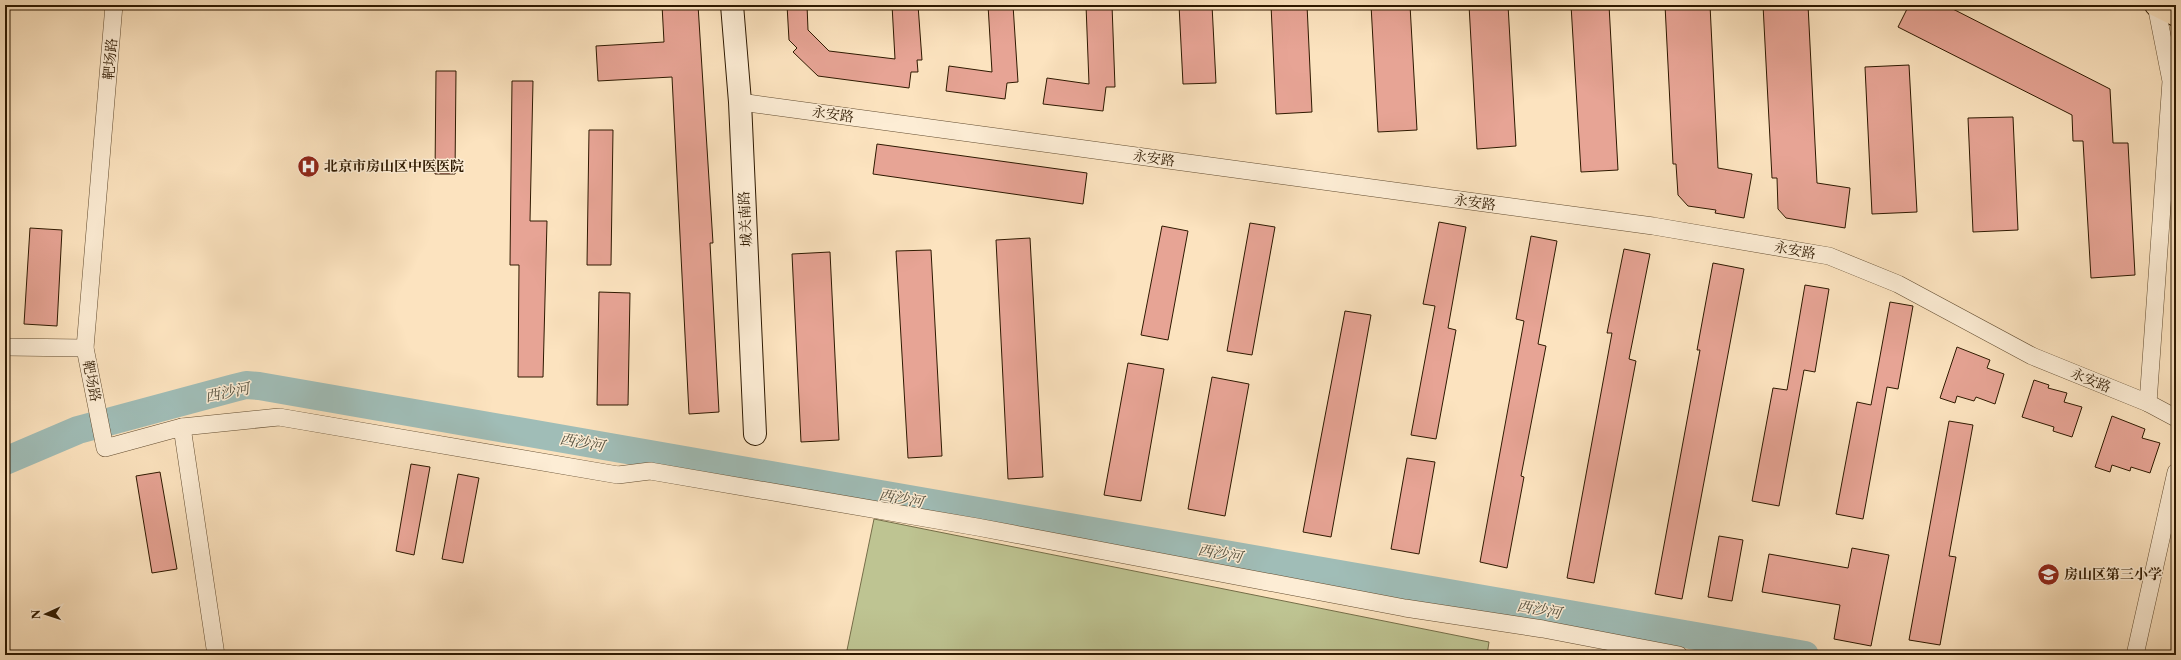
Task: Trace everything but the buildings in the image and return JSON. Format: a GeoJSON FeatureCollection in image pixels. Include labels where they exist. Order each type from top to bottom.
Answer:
{"type":"FeatureCollection","features":[{"type":"Feature","properties":{"kind":"main road"},"geometry":{"type":"LineString","coordinates":[[2156,5],[2176,15]]}},
{"type":"Feature","properties":{"kind":"street","name":"靶场路"},"geometry":{"type":"LineString","coordinates":[[114,5],[85,348],[105,448],[182,427],[279,417],[618,475],[650,471],[977,527],[1405,608],[1543,629],[1679,655]]}},
{"type":"Feature","properties":{"kind":"street","name":"城关南路"},"geometry":{"type":"LineString","coordinates":[[732,5],[740,102],[755,434]]}},
{"type":"Feature","properties":{"kind":"street"},"geometry":{"type":"LineString","coordinates":[[2148,403],[2174,77],[2156,5]]}},
{"type":"Feature","properties":{"kind":"street","name":"永安路"},"geometry":{"type":"LineString","coordinates":[[740,102],[1653,226],[1829,256],[1898,284],[2032,356],[2148,403],[2176,418]]}},
{"type":"Feature","properties":{"kind":"street"},"geometry":{"type":"LineString","coordinates":[[5,347],[85,348]]}},
{"type":"Feature","properties":{"kind":"street"},"geometry":{"type":"LineString","coordinates":[[182,427],[216,655]]}},
{"type":"Feature","properties":{"kind":"street"},"geometry":{"type":"LineString","coordinates":[[2135,655],[2176,472]]}},
{"type":"Feature","properties":{"kind":"green space"},"geometry":{"type":"Polygon","coordinates":[[[874,519],[1489,642],[1487,655],[846,655],[874,519]]]}},
{"type":"Feature","properties":{"kind":"waterway","name":"西沙河"},"geometry":{"type":"LineString","coordinates":[[5,461],[78,430],[246,385],[259,386],[1805,655]]}},
{"type":"Feature","properties":{"kind":"place","name":"北京市房山区中医医院"},"geometry":{"type":"Point","coordinates":[309,166]}},
{"type":"Feature","properties":{"kind":"place","name":"房山区第三小学"},"geometry":{"type":"Point","coordinates":[2048,574]}}]}
